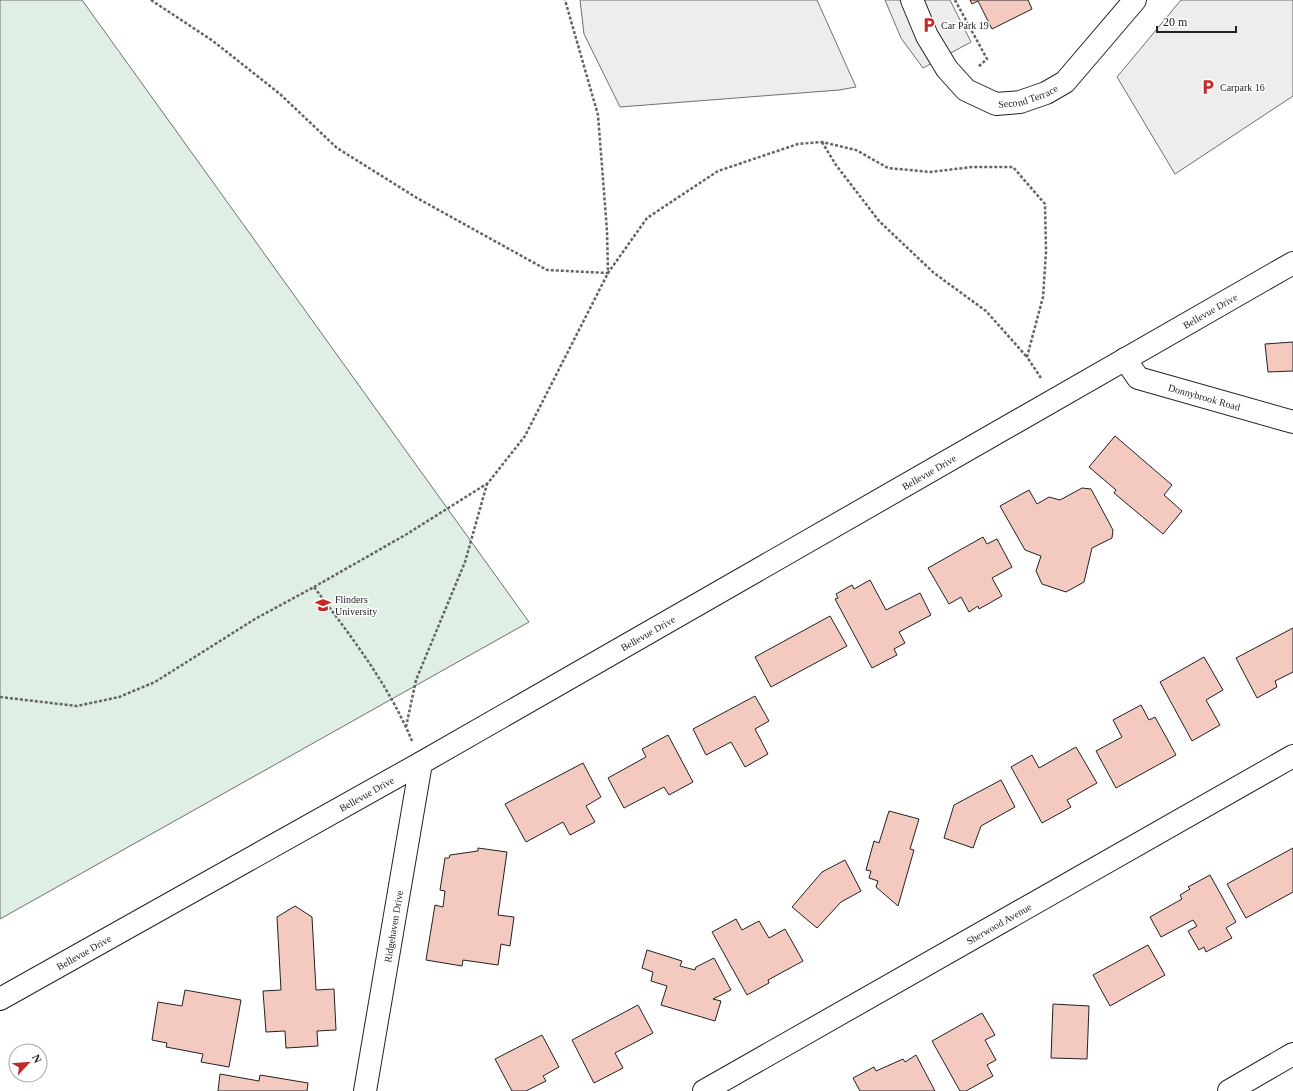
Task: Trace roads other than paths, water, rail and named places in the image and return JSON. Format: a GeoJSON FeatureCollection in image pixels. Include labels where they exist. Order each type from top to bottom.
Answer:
{"type":"FeatureCollection","features":[{"type":"Feature","properties":{"kind":"street","name":"Second Terrace"},"geometry":{"type":"LineString","coordinates":[[912,0],[926,36],[947,69],[966,90],[996,104],[1020,102],[1046,93],[1065,82],[1135,0]]}},
{"type":"Feature","properties":{"kind":"street","name":"Bellevue Drive"},"geometry":{"type":"LineString","coordinates":[[0,999],[421,763],[1293,263]]}},
{"type":"Feature","properties":{"kind":"street","name":"Donnybrook Road"},"geometry":{"type":"LineString","coordinates":[[1125,359],[1138,378],[1293,422]]}},
{"type":"Feature","properties":{"kind":"street","name":"Sherwood Avenue"},"geometry":{"type":"LineString","coordinates":[[704,1091],[1293,756]]}},
{"type":"Feature","properties":{"kind":"street","name":"Ridgehaven Drive"},"geometry":{"type":"LineString","coordinates":[[365,1091],[421,763]]}},
{"type":"Feature","properties":{"kind":"street"},"geometry":{"type":"LineString","coordinates":[[1229,1091],[1293,1054]]}},
{"type":"Feature","properties":{"kind":"place","name":"Car Park 19"},"geometry":{"type":"Point","coordinates":[929,25]}},
{"type":"Feature","properties":{"kind":"place","name":"Carpark 16"},"geometry":{"type":"Point","coordinates":[1208,87]}},
{"type":"Feature","properties":{"kind":"place","name":"Flinders University"},"geometry":{"type":"Point","coordinates":[323,605]}}]}
